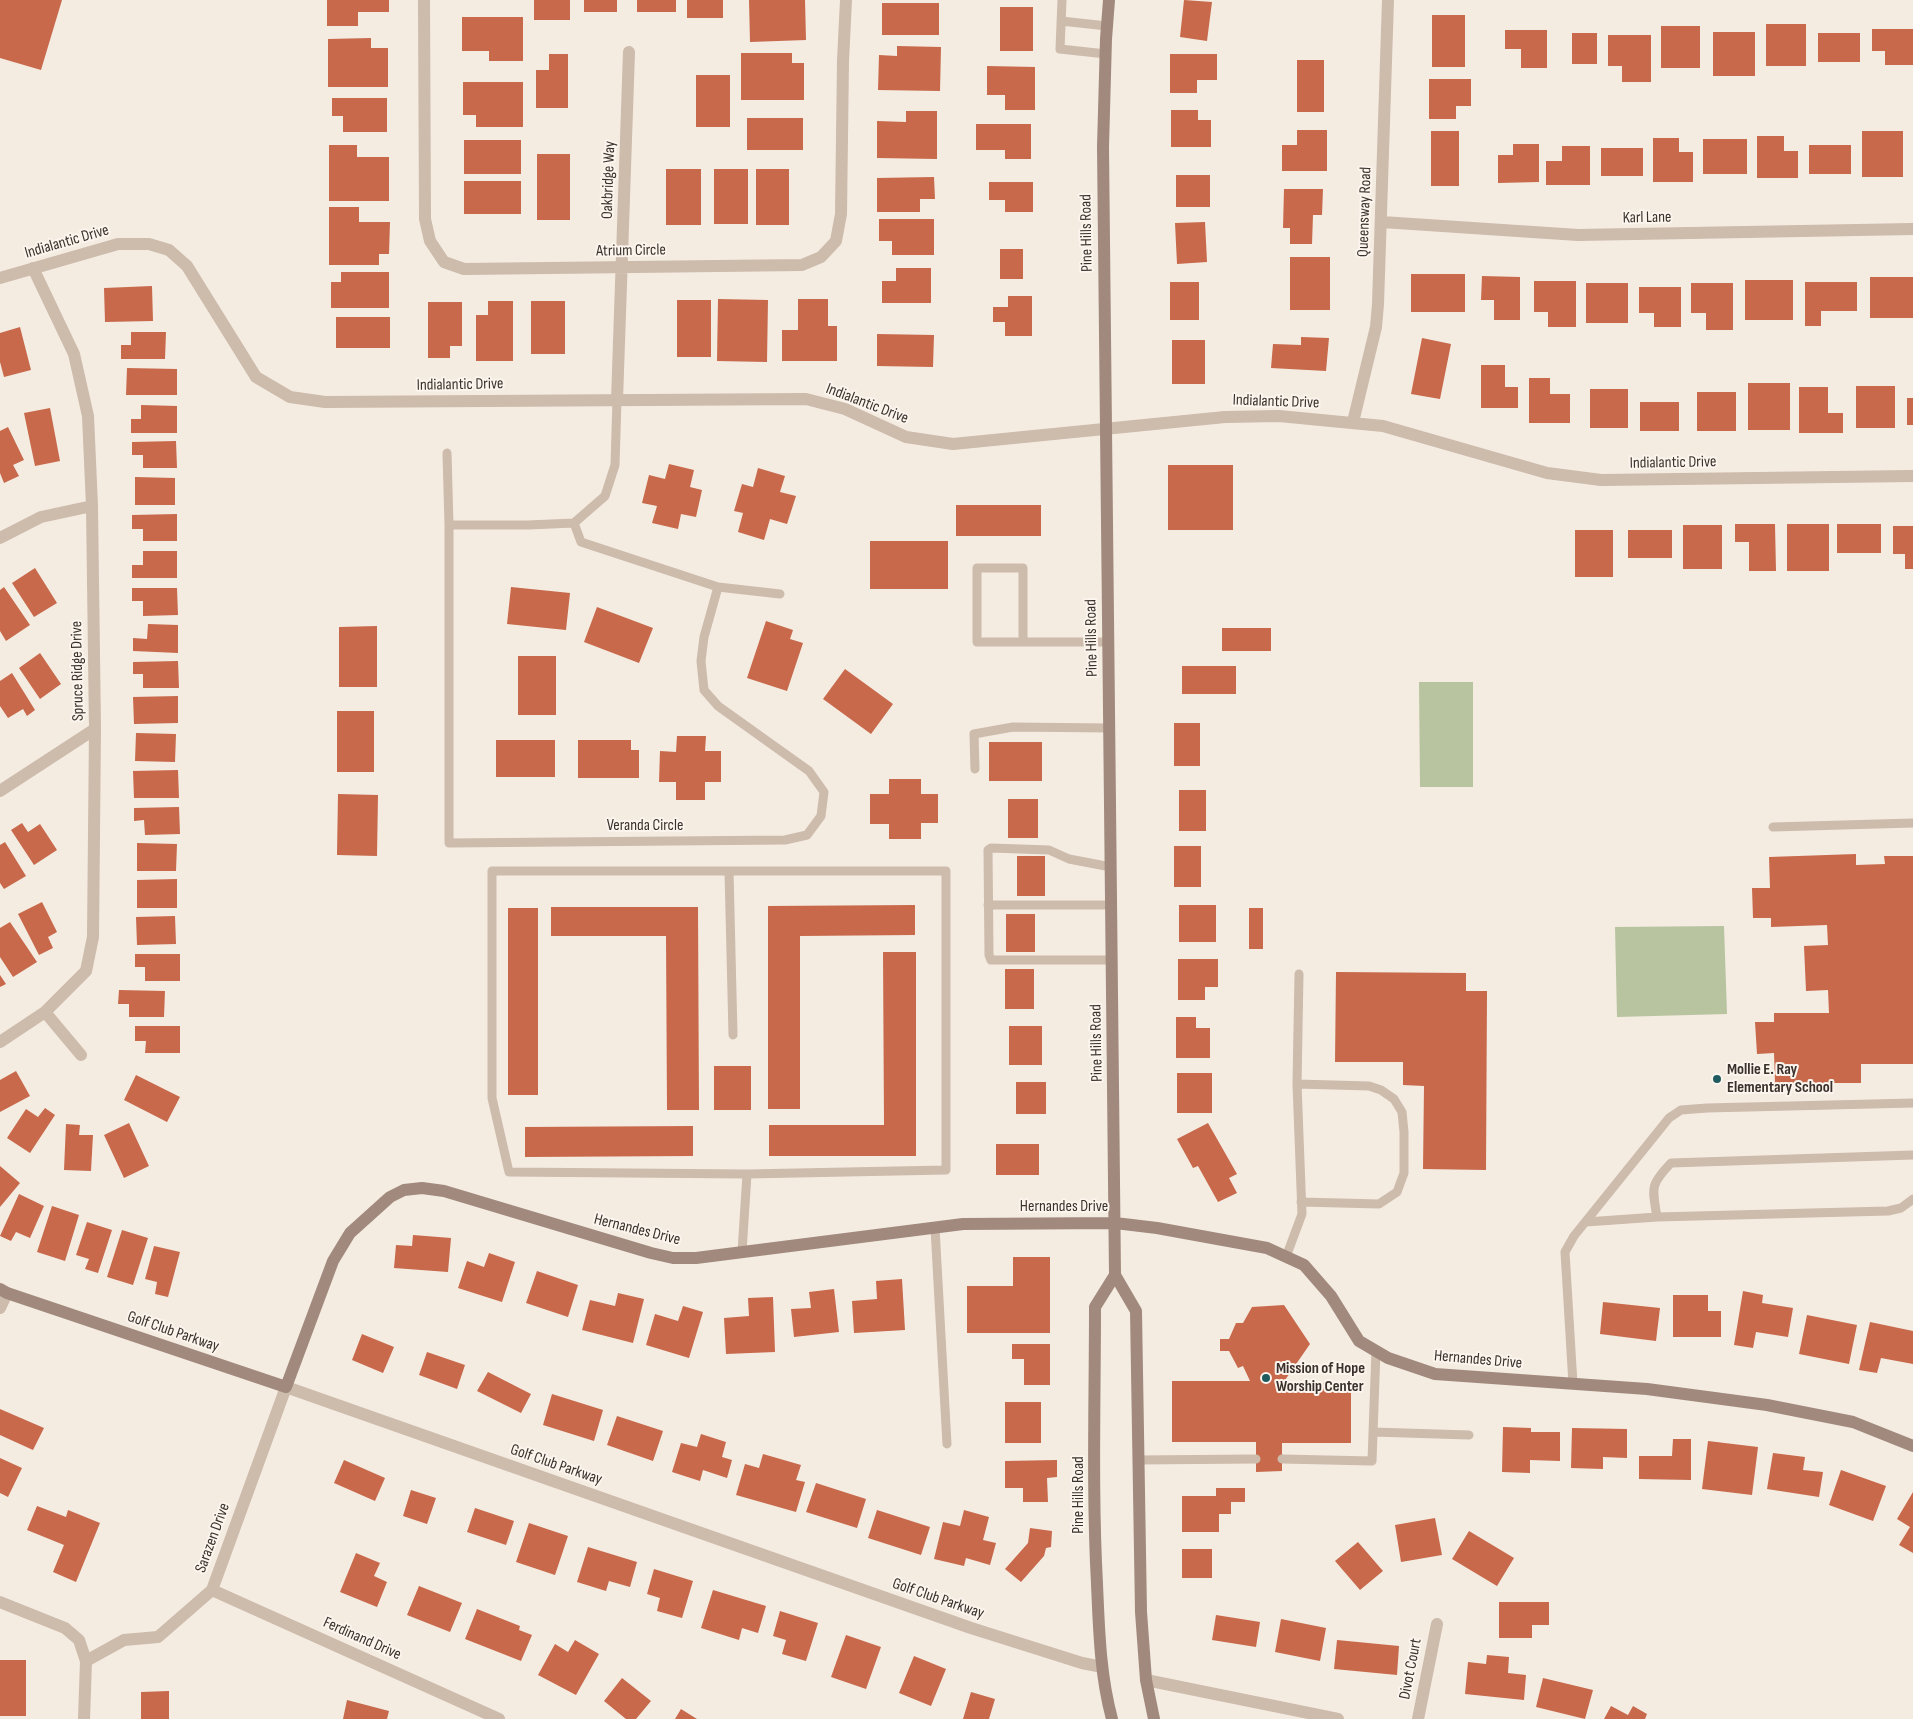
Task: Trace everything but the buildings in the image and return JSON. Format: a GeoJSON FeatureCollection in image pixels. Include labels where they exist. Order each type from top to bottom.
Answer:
{"type":"FeatureCollection","features":[{"type":"Feature","properties":{"kind":"main road","name":"Pine Hills Road"},"geometry":{"type":"LineString","coordinates":[[1107,0],[1103,147],[1115,1275],[1095,1307],[1095,1549],[1102,1667],[1112,1719]]}},
{"type":"Feature","properties":{"kind":"main road","name":"Hernandes Drive"},"geometry":{"type":"LineString","coordinates":[[286,1387],[333,1261],[350,1233],[390,1197],[404,1190],[422,1188],[444,1191],[673,1258],[696,1258],[963,1224],[1115,1223],[1157,1228],[1267,1248],[1304,1265],[1331,1296],[1359,1341],[1388,1358],[1435,1374],[1647,1389],[1767,1406],[1853,1422],[1913,1446]]}},
{"type":"Feature","properties":{"kind":"main road"},"geometry":{"type":"LineString","coordinates":[[1115,1275],[1136,1311],[1141,1612],[1146,1680],[1154,1719]]}},
{"type":"Feature","properties":{"kind":"main road","name":"Golf Club Parkway"},"geometry":{"type":"LineString","coordinates":[[4,1291],[286,1387]]}},
{"type":"Feature","properties":{"kind":"street","name":"Atrium Circle"},"geometry":{"type":"LineString","coordinates":[[424,0],[425,219],[430,240],[444,262],[464,269],[802,265],[821,257],[836,240],[841,214],[843,62],[846,0]]}},
{"type":"Feature","properties":{"kind":"street","name":"Queensway Road"},"geometry":{"type":"LineString","coordinates":[[1353,422],[1376,327],[1382,222],[1388,0]]}},
{"type":"Feature","properties":{"kind":"street","name":"Oakbridge Way"},"geometry":{"type":"LineString","coordinates":[[616,400],[629,52]]}},
{"type":"Feature","properties":{"kind":"street","name":"Karl Lane"},"geometry":{"type":"LineString","coordinates":[[1382,222],[1578,235],[1913,229]]}},
{"type":"Feature","properties":{"kind":"street","name":"Indialantic Drive"},"geometry":{"type":"LineString","coordinates":[[0,278],[118,244],[149,244],[169,250],[187,266],[256,377],[290,397],[325,402],[806,399],[845,409],[906,437],[953,444],[1106,428],[1257,416],[1353,422],[1390,428],[1547,473],[1592,480],[1913,476]]}},
{"type":"Feature","properties":{"kind":"street","name":"Spruce Ridge Drive"},"geometry":{"type":"LineString","coordinates":[[0,1042],[45,1012],[86,971],[93,937],[95,729],[92,506],[88,416],[74,354],[33,268]]}},
{"type":"Feature","properties":{"kind":"street"},"geometry":{"type":"LineString","coordinates":[[0,538],[41,516],[92,506]]}},
{"type":"Feature","properties":{"kind":"street"},"geometry":{"type":"LineString","coordinates":[[0,790],[95,729]]}},
{"type":"Feature","properties":{"kind":"street"},"geometry":{"type":"LineString","coordinates":[[45,1012],[81,1055]]}},
{"type":"Feature","properties":{"kind":"street"},"geometry":{"type":"LineString","coordinates":[[0,1308],[4,1291]]}},
{"type":"Feature","properties":{"kind":"street","name":"Sarazen Drive"},"geometry":{"type":"LineString","coordinates":[[86,1661],[124,1640],[158,1637],[212,1590],[286,1387]]}},
{"type":"Feature","properties":{"kind":"street","name":"Golf Club Parkway"},"geometry":{"type":"LineString","coordinates":[[286,1387],[971,1628],[1082,1663],[1102,1667]]}},
{"type":"Feature","properties":{"kind":"street","name":"Ferdinand Drive"},"geometry":{"type":"LineString","coordinates":[[212,1590],[499,1719]]}},
{"type":"Feature","properties":{"kind":"street"},"geometry":{"type":"LineString","coordinates":[[0,1602],[64,1628],[79,1640],[86,1661],[84,1719]]}},
{"type":"Feature","properties":{"kind":"street","name":"Divot Court"},"geometry":{"type":"LineString","coordinates":[[1418,1719],[1437,1624]]}},
{"type":"Feature","properties":{"kind":"street"},"geometry":{"type":"LineString","coordinates":[[1146,1680],[1338,1719]]}},
{"type":"Feature","properties":{"kind":"lane"},"geometry":{"type":"LineString","coordinates":[[1062,0],[1060,49],[1106,54]]}},
{"type":"Feature","properties":{"kind":"lane"},"geometry":{"type":"LineString","coordinates":[[1061,21],[1107,26]]}},
{"type":"Feature","properties":{"kind":"lane"},"geometry":{"type":"LineString","coordinates":[[447,453],[449,525],[574,523],[605,496],[615,465],[616,400]]}},
{"type":"Feature","properties":{"kind":"lane"},"geometry":{"type":"LineString","coordinates":[[574,523],[581,542],[718,587],[780,594]]}},
{"type":"Feature","properties":{"kind":"lane","name":"Veranda Circle"},"geometry":{"type":"LineString","coordinates":[[449,525],[449,843],[785,840],[807,835],[821,816],[824,792],[809,771],[718,706],[704,690],[701,661],[704,637],[718,587]]}},
{"type":"Feature","properties":{"kind":"lane"},"geometry":{"type":"LineString","coordinates":[[1023,642],[1023,568],[977,568],[977,642],[1023,642],[1108,642]]}},
{"type":"Feature","properties":{"kind":"lane"},"geometry":{"type":"LineString","coordinates":[[975,770],[974,734],[1013,727],[1109,728]]}},
{"type":"Feature","properties":{"kind":"lane"},"geometry":{"type":"LineString","coordinates":[[1773,827],[1913,823]]}},
{"type":"Feature","properties":{"kind":"lane"},"geometry":{"type":"LineString","coordinates":[[1111,867],[1069,859],[1049,850],[991,848],[988,850],[989,956],[991,960],[1112,960]]}},
{"type":"Feature","properties":{"kind":"lane"},"geometry":{"type":"LineString","coordinates":[[492,871],[946,871],[946,1170],[747,1174],[509,1172],[492,1098],[492,871]]}},
{"type":"Feature","properties":{"kind":"lane"},"geometry":{"type":"LineString","coordinates":[[729,871],[733,1035]]}},
{"type":"Feature","properties":{"kind":"lane"},"geometry":{"type":"LineString","coordinates":[[988,905],[1111,905]]}},
{"type":"Feature","properties":{"kind":"lane"},"geometry":{"type":"LineString","coordinates":[[1286,1257],[1302,1214],[1298,1084],[1299,974]]}},
{"type":"Feature","properties":{"kind":"lane"},"geometry":{"type":"LineString","coordinates":[[1298,1084],[1368,1086],[1381,1090],[1394,1099],[1402,1112],[1404,1132],[1404,1173],[1397,1192],[1379,1204],[1301,1202]]}},
{"type":"Feature","properties":{"kind":"lane"},"geometry":{"type":"LineString","coordinates":[[1573,1384],[1565,1252],[1586,1222],[1669,1118],[1681,1110],[1913,1103]]}},
{"type":"Feature","properties":{"kind":"lane"},"geometry":{"type":"LineString","coordinates":[[1657,1217],[1654,1185],[1657,1178],[1671,1163],[1913,1155]]}},
{"type":"Feature","properties":{"kind":"lane"},"geometry":{"type":"LineString","coordinates":[[742,1252],[747,1174]]}},
{"type":"Feature","properties":{"kind":"lane"},"geometry":{"type":"LineString","coordinates":[[1586,1222],[1657,1217],[1888,1211],[1901,1208],[1913,1199]]}},
{"type":"Feature","properties":{"kind":"lane"},"geometry":{"type":"LineString","coordinates":[[935,1228],[948,1444]]}},
{"type":"Feature","properties":{"kind":"lane"},"geometry":{"type":"LineString","coordinates":[[1282,1459],[1372,1461],[1376,1351]]}},
{"type":"Feature","properties":{"kind":"lane"},"geometry":{"type":"LineString","coordinates":[[1373,1432],[1469,1435]]}},
{"type":"Feature","properties":{"kind":"lane"},"geometry":{"type":"LineString","coordinates":[[1138,1460],[1256,1459]]}},
{"type":"Feature","properties":{"kind":"green space"},"geometry":{"type":"Polygon","coordinates":[[[1419,682],[1473,682],[1473,787],[1420,787],[1419,682]]]}},
{"type":"Feature","properties":{"kind":"green space"},"geometry":{"type":"Polygon","coordinates":[[[1724,926],[1727,1014],[1617,1017],[1615,927],[1724,926]]]}},
{"type":"Feature","properties":{"kind":"place","name":"Mollie E. Ray Elementary School"},"geometry":{"type":"Point","coordinates":[1717,1079]}},
{"type":"Feature","properties":{"kind":"place","name":"Mission of Hope Worship Center"},"geometry":{"type":"Point","coordinates":[1266,1378]}}]}
